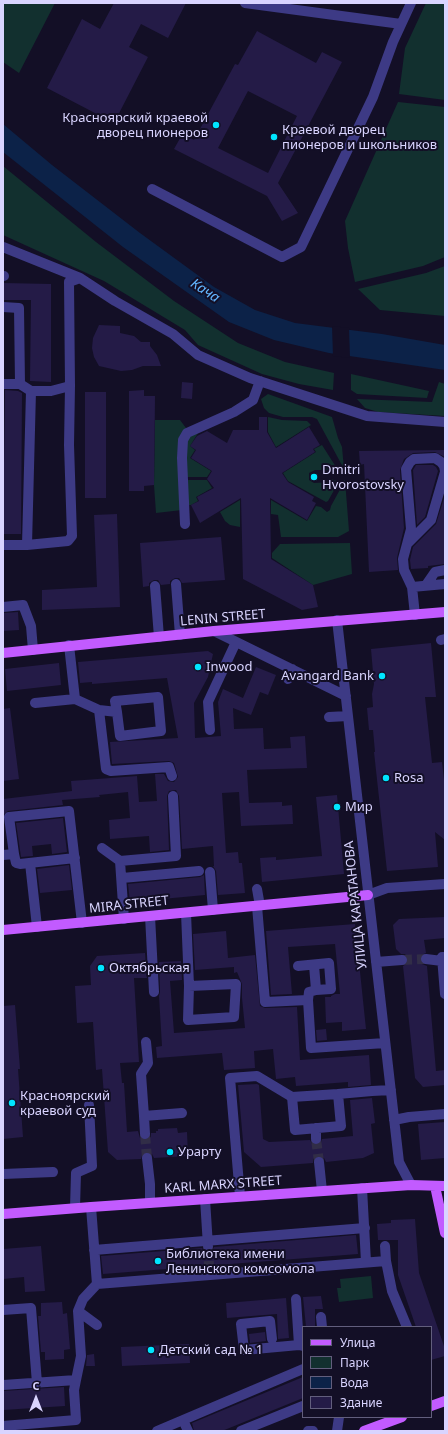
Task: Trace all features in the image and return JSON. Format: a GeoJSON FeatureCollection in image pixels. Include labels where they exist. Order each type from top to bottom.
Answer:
{"type":"FeatureCollection","features":[{"type":"Feature","properties":{"kind":"main road","name":"LENIN STREET"},"geometry":{"type":"LineString","coordinates":[[3,653],[214,631],[445,612]]}},
{"type":"Feature","properties":{"kind":"main road","name":"MIRA STREET"},"geometry":{"type":"LineString","coordinates":[[3,930],[368,895]]}},
{"type":"Feature","properties":{"kind":"main road","name":"KARL MARX STREET"},"geometry":{"type":"LineString","coordinates":[[3,1214],[362,1188],[411,1185],[440,1186]]}},
{"type":"Feature","properties":{"kind":"main road"},"geometry":{"type":"LineString","coordinates":[[440,1186],[445,1232]]}},
{"type":"Feature","properties":{"kind":"main road"},"geometry":{"type":"LineString","coordinates":[[432,1406],[445,1401]]}},
{"type":"Feature","properties":{"kind":"main road"},"geometry":{"type":"LineString","coordinates":[[364,1431],[399,1418]]}},
{"type":"Feature","properties":{"kind":"street"},"geometry":{"type":"LineString","coordinates":[[245,3],[401,24]]}},
{"type":"Feature","properties":{"kind":"street"},"geometry":{"type":"LineString","coordinates":[[152,189],[282,257],[301,246],[373,97],[401,24],[411,3]]}},
{"type":"Feature","properties":{"kind":"street"},"geometry":{"type":"LineString","coordinates":[[3,247],[80,278],[115,301],[173,334],[198,355],[260,381],[367,416],[445,422]]}},
{"type":"Feature","properties":{"kind":"street"},"geometry":{"type":"LineString","coordinates":[[3,545],[27,545],[68,541],[72,536],[69,445],[69,282],[80,278]]}},
{"type":"Feature","properties":{"kind":"street"},"geometry":{"type":"LineString","coordinates":[[3,307],[20,308],[20,384]]}},
{"type":"Feature","properties":{"kind":"street"},"geometry":{"type":"LineString","coordinates":[[185,524],[182,458],[184,440],[187,433],[234,412],[253,400],[260,381]]}},
{"type":"Feature","properties":{"kind":"street"},"geometry":{"type":"LineString","coordinates":[[3,384],[20,384],[31,391],[52,391],[70,386]]}},
{"type":"Feature","properties":{"kind":"street"},"geometry":{"type":"LineString","coordinates":[[27,545],[31,391]]}},
{"type":"Feature","properties":{"kind":"street"},"geometry":{"type":"LineString","coordinates":[[407,544],[431,520],[445,472],[444,466],[435,458],[414,459],[410,462],[406,469],[410,529],[403,559],[404,570],[412,587],[415,614]]}},
{"type":"Feature","properties":{"kind":"street"},"geometry":{"type":"LineString","coordinates":[[426,585],[435,572],[445,570]]}},
{"type":"Feature","properties":{"kind":"street"},"geometry":{"type":"LineString","coordinates":[[176,584],[180,635]]}},
{"type":"Feature","properties":{"kind":"street"},"geometry":{"type":"LineString","coordinates":[[412,587],[445,584]]}},
{"type":"Feature","properties":{"kind":"street"},"geometry":{"type":"LineString","coordinates":[[155,586],[159,637]]}},
{"type":"Feature","properties":{"kind":"street"},"geometry":{"type":"LineString","coordinates":[[3,607],[23,605],[31,626],[32,650]]}},
{"type":"Feature","properties":{"kind":"street","name":"УЛИЦА КАРАТАНОВА"},"geometry":{"type":"LineString","coordinates":[[337,620],[399,1162],[411,1185]]}},
{"type":"Feature","properties":{"kind":"street"},"geometry":{"type":"LineString","coordinates":[[214,631],[346,696]]}},
{"type":"Feature","properties":{"kind":"street"},"geometry":{"type":"LineString","coordinates":[[210,730],[208,702],[236,642]]}},
{"type":"Feature","properties":{"kind":"street"},"geometry":{"type":"LineString","coordinates":[[69,645],[75,699]]}},
{"type":"Feature","properties":{"kind":"street"},"geometry":{"type":"LineString","coordinates":[[288,679],[292,669]]}},
{"type":"Feature","properties":{"kind":"street"},"geometry":{"type":"LineString","coordinates":[[158,697],[161,731],[120,736],[117,712],[115,701],[158,697]]}},
{"type":"Feature","properties":{"kind":"street"},"geometry":{"type":"LineString","coordinates":[[35,703],[75,699],[99,710],[117,712]]}},
{"type":"Feature","properties":{"kind":"street"},"geometry":{"type":"LineString","coordinates":[[99,710],[106,769],[111,771],[169,767],[172,776]]}},
{"type":"Feature","properties":{"kind":"street"},"geometry":{"type":"LineString","coordinates":[[329,717],[348,716]]}},
{"type":"Feature","properties":{"kind":"street"},"geometry":{"type":"LineString","coordinates":[[102,848],[120,861],[176,856],[173,796]]}},
{"type":"Feature","properties":{"kind":"street"},"geometry":{"type":"LineString","coordinates":[[75,858],[20,864],[16,863],[9,817],[69,811],[75,858],[82,923]]}},
{"type":"Feature","properties":{"kind":"street"},"geometry":{"type":"LineString","coordinates":[[3,855],[14,854]]}},
{"type":"Feature","properties":{"kind":"street"},"geometry":{"type":"LineString","coordinates":[[120,861],[124,919]]}},
{"type":"Feature","properties":{"kind":"street"},"geometry":{"type":"LineString","coordinates":[[30,863],[37,927]]}},
{"type":"Feature","properties":{"kind":"street"},"geometry":{"type":"LineString","coordinates":[[122,878],[199,871]]}},
{"type":"Feature","properties":{"kind":"street"},"geometry":{"type":"LineString","coordinates":[[210,872],[213,910]]}},
{"type":"Feature","properties":{"kind":"street","name":"MIRA STREET"},"geometry":{"type":"LineString","coordinates":[[368,895],[387,888],[445,884]]}},
{"type":"Feature","properties":{"kind":"street"},"geometry":{"type":"LineString","coordinates":[[257,889],[264,1002],[308,1000]]}},
{"type":"Feature","properties":{"kind":"street"},"geometry":{"type":"LineString","coordinates":[[186,913],[189,986],[188,1020],[234,1016],[236,984],[189,986]]}},
{"type":"Feature","properties":{"kind":"street"},"geometry":{"type":"LineString","coordinates":[[150,916],[154,992]]}},
{"type":"Feature","properties":{"kind":"street"},"geometry":{"type":"LineString","coordinates":[[426,959],[444,959],[445,994]]}},
{"type":"Feature","properties":{"kind":"street"},"geometry":{"type":"LineString","coordinates":[[376,962],[402,960]]}},
{"type":"Feature","properties":{"kind":"street"},"geometry":{"type":"LineString","coordinates":[[298,966],[329,963],[331,989],[309,992],[308,1000],[311,1048],[385,1043]]}},
{"type":"Feature","properties":{"kind":"street"},"geometry":{"type":"LineString","coordinates":[[314,965],[316,990]]}},
{"type":"Feature","properties":{"kind":"street"},"geometry":{"type":"LineString","coordinates":[[145,1134],[141,1074],[148,1063],[146,1042]]}},
{"type":"Feature","properties":{"kind":"street"},"geometry":{"type":"LineString","coordinates":[[240,1196],[230,1078],[257,1076],[292,1098],[391,1090]]}},
{"type":"Feature","properties":{"kind":"street"},"geometry":{"type":"LineString","coordinates":[[292,1098],[295,1130],[341,1126],[338,1094]]}},
{"type":"Feature","properties":{"kind":"street"},"geometry":{"type":"LineString","coordinates":[[75,1208],[76,1173],[92,1166],[89,1105]]}},
{"type":"Feature","properties":{"kind":"street"},"geometry":{"type":"LineString","coordinates":[[144,1116],[182,1114]]}},
{"type":"Feature","properties":{"kind":"street"},"geometry":{"type":"LineString","coordinates":[[394,1120],[409,1117],[445,1114]]}},
{"type":"Feature","properties":{"kind":"street"},"geometry":{"type":"LineString","coordinates":[[316,1128],[316,1139]]}},
{"type":"Feature","properties":{"kind":"street"},"geometry":{"type":"LineString","coordinates":[[147,1158],[150,1184],[150,1203]]}},
{"type":"Feature","properties":{"kind":"street"},"geometry":{"type":"LineString","coordinates":[[318,1162],[322,1191]]}},
{"type":"Feature","properties":{"kind":"street"},"geometry":{"type":"LineString","coordinates":[[3,1174],[53,1172]]}},
{"type":"Feature","properties":{"kind":"street"},"geometry":{"type":"LineString","coordinates":[[362,1188],[366,1262]]}},
{"type":"Feature","properties":{"kind":"street"},"geometry":{"type":"LineString","coordinates":[[205,1199],[208,1244]]}},
{"type":"Feature","properties":{"kind":"street"},"geometry":{"type":"LineString","coordinates":[[91,1207],[97,1284]]}},
{"type":"Feature","properties":{"kind":"street"},"geometry":{"type":"LineString","coordinates":[[94,1250],[208,1244],[365,1228]]}},
{"type":"Feature","properties":{"kind":"street"},"geometry":{"type":"LineString","coordinates":[[385,1246],[386,1261],[392,1291],[407,1326]]}},
{"type":"Feature","properties":{"kind":"street"},"geometry":{"type":"LineString","coordinates":[[3,1426],[76,1420],[74,1390],[81,1356],[78,1311],[83,1299],[97,1284],[209,1271],[386,1261]]}},
{"type":"Feature","properties":{"kind":"street"},"geometry":{"type":"LineString","coordinates":[[272,1339],[270,1321],[242,1324],[244,1350],[301,1345],[296,1299]]}},
{"type":"Feature","properties":{"kind":"street"},"geometry":{"type":"LineString","coordinates":[[3,1310],[31,1308],[37,1383]]}},
{"type":"Feature","properties":{"kind":"street"},"geometry":{"type":"LineString","coordinates":[[78,1311],[97,1325]]}},
{"type":"Feature","properties":{"kind":"street"},"geometry":{"type":"LineString","coordinates":[[157,1431],[302,1369]]}},
{"type":"Feature","properties":{"kind":"street"},"geometry":{"type":"LineString","coordinates":[[3,1385],[76,1380]]}},
{"type":"Feature","properties":{"kind":"street"},"geometry":{"type":"LineString","coordinates":[[241,1431],[302,1406]]}},
{"type":"Feature","properties":{"kind":"street"},"geometry":{"type":"LineString","coordinates":[[337,1431],[340,1418]]}},
{"type":"Feature","properties":{"kind":"street"},"geometry":{"type":"LineString","coordinates":[[183,1420],[188,1431]]}},
{"type":"Feature","properties":{"kind":"street"},"geometry":{"type":"LineString","coordinates":[[308,1431],[313,1431]]}},
{"type":"Feature","properties":{"kind":"green space"},"geometry":{"type":"Polygon","coordinates":[[[3,3],[55,3],[19,73],[3,62],[3,3]]]}},
{"type":"Feature","properties":{"kind":"green space"},"geometry":{"type":"Polygon","coordinates":[[[426,3],[445,3],[445,100],[399,94],[405,48],[426,3]]]}},
{"type":"Feature","properties":{"kind":"green space"},"geometry":{"type":"Polygon","coordinates":[[[398,102],[445,107],[445,257],[423,266],[355,282],[348,248],[345,221],[398,102]]]}},
{"type":"Feature","properties":{"kind":"green space"},"geometry":{"type":"Polygon","coordinates":[[[3,166],[96,242],[174,301],[238,343],[285,362],[334,373],[333,390],[299,384],[262,374],[198,345],[185,330],[104,281],[3,235],[3,166]]]}},
{"type":"Feature","properties":{"kind":"green space"},"geometry":{"type":"Polygon","coordinates":[[[445,266],[445,316],[380,310],[358,289],[426,273],[445,266]]]}},
{"type":"Feature","properties":{"kind":"green space"},"geometry":{"type":"Polygon","coordinates":[[[351,374],[429,391],[427,398],[357,394],[351,390],[351,374]]]}},
{"type":"Feature","properties":{"kind":"green space"},"geometry":{"type":"Polygon","coordinates":[[[439,382],[445,384],[445,416],[378,412],[365,408],[357,399],[432,402],[439,382]]]}},
{"type":"Feature","properties":{"kind":"green space"},"geometry":{"type":"Polygon","coordinates":[[[268,394],[332,417],[342,447],[344,469],[317,419],[312,417],[283,417],[269,413],[264,408],[261,399],[268,394]]]}},
{"type":"Feature","properties":{"kind":"green space"},"geometry":{"type":"Polygon","coordinates":[[[268,417],[282,420],[307,421],[311,425],[276,447],[268,432],[268,417]]]}},
{"type":"Feature","properties":{"kind":"green space"},"geometry":{"type":"Polygon","coordinates":[[[155,420],[180,420],[186,428],[180,441],[182,510],[156,513],[154,485],[155,420]]]}},
{"type":"Feature","properties":{"kind":"green space"},"geometry":{"type":"Polygon","coordinates":[[[200,430],[190,446],[195,450],[190,458],[211,471],[207,477],[184,477],[184,449],[190,435],[200,430]]]}},
{"type":"Feature","properties":{"kind":"green space"},"geometry":{"type":"Polygon","coordinates":[[[322,445],[336,467],[336,471],[331,473],[330,470],[315,470],[309,473],[309,480],[314,483],[331,482],[331,479],[337,481],[337,485],[326,502],[288,481],[283,473],[316,452],[314,449],[322,445]]]}},
{"type":"Feature","properties":{"kind":"green space"},"geometry":{"type":"Polygon","coordinates":[[[185,480],[207,480],[212,488],[196,497],[198,501],[191,505],[186,505],[185,480]]]}},
{"type":"Feature","properties":{"kind":"green space"},"geometry":{"type":"Polygon","coordinates":[[[344,480],[349,531],[338,537],[281,537],[278,515],[271,514],[271,500],[307,521],[316,506],[321,507],[327,512],[330,510],[344,480]]]}},
{"type":"Feature","properties":{"kind":"green space"},"geometry":{"type":"Polygon","coordinates":[[[240,500],[240,527],[230,525],[225,521],[220,512],[240,500]]]}},
{"type":"Feature","properties":{"kind":"green space"},"geometry":{"type":"Polygon","coordinates":[[[350,543],[352,574],[313,585],[272,558],[272,553],[280,544],[350,543]]]}},
{"type":"Feature","properties":{"kind":"green space"},"geometry":{"type":"Polygon","coordinates":[[[371,1276],[373,1298],[339,1302],[337,1288],[341,1288],[340,1279],[371,1276]]]}},
{"type":"Feature","properties":{"kind":"water","name":"Кача"},"geometry":{"type":"Polygon","coordinates":[[[3,124],[52,165],[140,233],[214,287],[255,310],[295,323],[382,334],[445,345],[445,370],[329,353],[274,340],[229,322],[123,247],[3,152],[3,124]]]}},
{"type":"Feature","properties":{"kind":"pier"},"geometry":{"type":"Polygon","coordinates":[[[332,326],[349,328],[350,358],[333,356],[332,326]]]}},
{"type":"Feature","properties":{"kind":"building"},"geometry":{"type":"Polygon","coordinates":[[[114,3],[186,3],[168,38],[141,24],[129,47],[148,57],[114,123],[47,88],[82,19],[100,29],[114,3]]]}},
{"type":"Feature","properties":{"kind":"building","name":"Красноярский краевой дворец пионеров"},"geometry":{"type":"Polygon","coordinates":[[[257,31],[316,63],[322,52],[342,62],[278,183],[298,213],[282,221],[267,196],[174,149],[183,133],[194,140],[235,64],[238,65],[257,31]],[[248,91],[218,148],[268,173],[297,116],[248,91]]]}},
{"type":"Feature","properties":{"kind":"building"},"geometry":{"type":"Polygon","coordinates":[[[3,283],[51,284],[51,382],[30,381],[31,300],[3,300],[3,283]]]}},
{"type":"Feature","properties":{"kind":"building"},"geometry":{"type":"Polygon","coordinates":[[[99,325],[120,326],[120,333],[134,336],[141,342],[150,342],[150,346],[157,355],[161,366],[143,366],[132,370],[121,371],[99,366],[94,357],[92,348],[93,338],[99,325]]]}},
{"type":"Feature","properties":{"kind":"building"},"geometry":{"type":"Polygon","coordinates":[[[182,382],[193,383],[192,399],[181,398],[182,382]]]}},
{"type":"Feature","properties":{"kind":"building"},"geometry":{"type":"Polygon","coordinates":[[[5,390],[18,391],[22,393],[21,534],[3,534],[5,390]]]}},
{"type":"Feature","properties":{"kind":"building"},"geometry":{"type":"Polygon","coordinates":[[[144,390],[144,396],[155,396],[154,485],[144,486],[144,491],[129,491],[129,391],[144,390]]]}},
{"type":"Feature","properties":{"kind":"building"},"geometry":{"type":"Polygon","coordinates":[[[85,392],[106,392],[106,498],[85,498],[85,392]]]}},
{"type":"Feature","properties":{"kind":"building"},"geometry":{"type":"Polygon","coordinates":[[[259,417],[267,417],[267,432],[276,448],[309,427],[320,445],[313,449],[315,452],[282,473],[288,482],[314,497],[312,501],[316,503],[307,520],[270,498],[271,559],[313,585],[318,607],[302,610],[243,579],[241,498],[200,523],[191,505],[199,501],[197,497],[214,488],[207,479],[212,471],[191,458],[196,450],[190,446],[197,436],[207,431],[227,443],[233,430],[259,430],[259,417]]]}},
{"type":"Feature","properties":{"kind":"building"},"geometry":{"type":"Polygon","coordinates":[[[445,450],[445,457],[435,452],[413,453],[404,459],[400,470],[404,528],[397,558],[398,570],[369,572],[364,464],[360,465],[359,451],[445,450]]]}},
{"type":"Feature","properties":{"kind":"building"},"geometry":{"type":"Polygon","coordinates":[[[416,465],[433,465],[438,471],[425,517],[417,525],[413,470],[416,465]]]}},
{"type":"Feature","properties":{"kind":"building"},"geometry":{"type":"Polygon","coordinates":[[[445,495],[445,564],[428,566],[428,568],[411,569],[410,560],[413,547],[436,524],[445,495]]]}},
{"type":"Feature","properties":{"kind":"building"},"geometry":{"type":"Polygon","coordinates":[[[117,514],[120,607],[42,610],[42,590],[97,587],[94,515],[117,514]]]}},
{"type":"Feature","properties":{"kind":"building"},"geometry":{"type":"Polygon","coordinates":[[[221,537],[225,580],[182,583],[179,578],[175,578],[170,581],[170,584],[161,585],[158,580],[154,580],[149,583],[149,586],[143,587],[140,543],[221,537]]]}},
{"type":"Feature","properties":{"kind":"building"},"geometry":{"type":"Polygon","coordinates":[[[18,612],[19,630],[3,631],[3,613],[18,612]]]}},
{"type":"Feature","properties":{"kind":"building"},"geometry":{"type":"Polygon","coordinates":[[[431,643],[436,697],[425,697],[432,763],[442,762],[445,789],[445,840],[435,832],[438,867],[387,871],[373,730],[369,730],[367,708],[373,707],[372,694],[374,684],[371,649],[431,643]]]}},
{"type":"Feature","properties":{"kind":"building"},"geometry":{"type":"Polygon","coordinates":[[[208,651],[213,654],[208,677],[194,703],[195,738],[221,736],[218,702],[223,689],[243,698],[256,667],[276,675],[268,695],[260,692],[251,715],[233,708],[234,729],[263,728],[264,749],[291,748],[290,737],[305,736],[307,768],[247,770],[249,803],[282,802],[282,806],[292,805],[293,824],[241,826],[239,792],[222,793],[226,853],[238,852],[239,863],[242,863],[245,893],[218,895],[216,871],[213,866],[213,846],[182,849],[179,796],[176,790],[169,791],[167,796],[169,850],[150,852],[149,836],[110,839],[109,820],[130,818],[128,792],[99,795],[100,797],[62,800],[63,805],[8,811],[3,815],[3,799],[72,791],[71,781],[137,776],[139,802],[157,801],[155,774],[164,774],[168,781],[174,782],[178,777],[174,763],[169,761],[112,764],[110,742],[178,738],[167,678],[92,684],[92,682],[80,683],[78,662],[208,651]]]}},
{"type":"Feature","properties":{"kind":"building"},"geometry":{"type":"Polygon","coordinates":[[[59,663],[61,685],[7,691],[5,669],[59,663]]]}},
{"type":"Feature","properties":{"kind":"building"},"geometry":{"type":"Polygon","coordinates":[[[10,708],[19,779],[3,781],[3,709],[10,708]]]}},
{"type":"Feature","properties":{"kind":"building"},"geometry":{"type":"Polygon","coordinates":[[[337,795],[344,874],[262,882],[260,858],[276,857],[276,860],[322,856],[316,797],[337,795]]]}},
{"type":"Feature","properties":{"kind":"building"},"geometry":{"type":"Polygon","coordinates":[[[63,818],[67,852],[52,854],[51,844],[32,846],[33,856],[21,857],[16,823],[63,818]]]}},
{"type":"Feature","properties":{"kind":"building"},"geometry":{"type":"Polygon","coordinates":[[[69,865],[72,890],[40,893],[37,869],[69,865]]]}},
{"type":"Feature","properties":{"kind":"building"},"geometry":{"type":"Polygon","coordinates":[[[204,875],[205,895],[130,902],[128,884],[200,877],[204,875]]]}},
{"type":"Feature","properties":{"kind":"building"},"geometry":{"type":"Polygon","coordinates":[[[445,917],[445,938],[424,940],[426,953],[421,955],[420,959],[422,964],[427,966],[436,1071],[445,1070],[445,1085],[423,1087],[415,1078],[403,966],[408,963],[408,959],[405,954],[401,954],[396,949],[393,925],[399,919],[445,917]]]}},
{"type":"Feature","properties":{"kind":"building"},"geometry":{"type":"Polygon","coordinates":[[[355,924],[366,1029],[342,1031],[342,1022],[326,1023],[325,997],[340,994],[335,944],[288,947],[292,994],[271,995],[266,931],[355,924]]]}},
{"type":"Feature","properties":{"kind":"building"},"geometry":{"type":"Polygon","coordinates":[[[226,931],[228,958],[255,955],[260,1006],[265,1008],[297,1007],[300,1060],[369,1055],[371,1085],[348,1087],[348,1082],[296,1086],[295,1077],[276,1079],[273,1049],[254,1051],[255,1068],[224,1070],[222,1053],[157,1058],[156,1047],[162,1046],[159,996],[159,962],[181,961],[182,980],[170,981],[174,1033],[245,1028],[242,984],[237,972],[234,973],[234,967],[195,970],[193,934],[226,931]]]}},
{"type":"Feature","properties":{"kind":"building"},"geometry":{"type":"Polygon","coordinates":[[[145,953],[147,978],[134,978],[139,1062],[120,1063],[122,1083],[124,1083],[127,1132],[138,1131],[140,1138],[146,1140],[151,1137],[151,1133],[156,1133],[158,1129],[177,1128],[178,1133],[187,1132],[188,1156],[154,1158],[152,1154],[147,1152],[143,1153],[141,1159],[117,1160],[108,1152],[102,1069],[96,1070],[93,1022],[77,1023],[75,986],[91,985],[90,966],[97,956],[145,953]]]}},
{"type":"Feature","properties":{"kind":"building","name":"Красноярский краевой суд"},"geometry":{"type":"Polygon","coordinates":[[[15,1005],[23,1137],[3,1139],[3,1006],[15,1005]]]}},
{"type":"Feature","properties":{"kind":"building"},"geometry":{"type":"Polygon","coordinates":[[[326,1029],[327,1040],[317,1041],[316,1030],[326,1029]]]}},
{"type":"Feature","properties":{"kind":"building"},"geometry":{"type":"Polygon","coordinates":[[[238,1085],[259,1085],[263,1139],[269,1142],[310,1140],[312,1144],[316,1145],[321,1143],[322,1139],[353,1136],[350,1100],[372,1098],[375,1123],[371,1124],[374,1153],[363,1158],[326,1162],[324,1158],[318,1156],[313,1159],[313,1163],[261,1167],[244,1152],[238,1085]]]}},
{"type":"Feature","properties":{"kind":"building"},"geometry":{"type":"Polygon","coordinates":[[[445,1122],[445,1158],[421,1160],[418,1124],[445,1122]]]}},
{"type":"Feature","properties":{"kind":"building"},"geometry":{"type":"Polygon","coordinates":[[[415,1219],[419,1273],[445,1349],[445,1356],[432,1360],[432,1326],[416,1326],[398,1275],[398,1240],[378,1240],[377,1224],[391,1223],[391,1220],[415,1219]]]}},
{"type":"Feature","properties":{"kind":"building"},"geometry":{"type":"Polygon","coordinates":[[[356,1235],[358,1254],[103,1274],[101,1256],[202,1248],[205,1252],[209,1252],[212,1251],[214,1247],[356,1235]]]}},
{"type":"Feature","properties":{"kind":"building"},"geometry":{"type":"Polygon","coordinates":[[[41,1246],[45,1291],[25,1292],[24,1277],[3,1279],[3,1249],[41,1246]]]}},
{"type":"Feature","properties":{"kind":"building"},"geometry":{"type":"Polygon","coordinates":[[[321,1296],[323,1309],[315,1309],[315,1326],[306,1326],[303,1297],[321,1296]]]}},
{"type":"Feature","properties":{"kind":"building"},"geometry":{"type":"Polygon","coordinates":[[[286,1298],[289,1338],[278,1339],[277,1314],[227,1318],[226,1303],[286,1298]]]}},
{"type":"Feature","properties":{"kind":"building"},"geometry":{"type":"Polygon","coordinates":[[[62,1302],[63,1314],[67,1313],[70,1349],[64,1350],[64,1359],[45,1360],[45,1352],[41,1352],[38,1316],[41,1316],[41,1303],[62,1302]]]}},
{"type":"Feature","properties":{"kind":"building"},"geometry":{"type":"Polygon","coordinates":[[[265,1332],[266,1341],[250,1343],[249,1334],[265,1332]]]}},
{"type":"Feature","properties":{"kind":"building"},"geometry":{"type":"Polygon","coordinates":[[[189,1344],[190,1363],[122,1366],[121,1347],[189,1344]]]}},
{"type":"Feature","properties":{"kind":"building"},"geometry":{"type":"Polygon","coordinates":[[[94,1354],[95,1366],[86,1366],[87,1355],[94,1354]]]}},
{"type":"Feature","properties":{"kind":"building"},"geometry":{"type":"Polygon","coordinates":[[[302,1377],[302,1398],[222,1431],[194,1431],[192,1423],[302,1377]]]}},
{"type":"Feature","properties":{"kind":"building"},"geometry":{"type":"Polygon","coordinates":[[[64,1387],[65,1406],[3,1410],[3,1391],[64,1387]]]}},
{"type":"Feature","properties":{"kind":"tunnel"},"geometry":{"type":"LineString","coordinates":[[402,960],[426,959]]}},
{"type":"Feature","properties":{"kind":"tunnel"},"geometry":{"type":"LineString","coordinates":[[145,1134],[147,1158]]}},
{"type":"Feature","properties":{"kind":"tunnel"},"geometry":{"type":"LineString","coordinates":[[316,1139],[319,1162]]}},
{"type":"Feature","properties":{"kind":"tunnel"},"geometry":{"type":"LineString","coordinates":[[208,1246],[209,1266]]}},
{"type":"Feature","properties":{"kind":"place","name":"Красноярский краевой дворец пионеров"},"geometry":{"type":"Point","coordinates":[216,125]}},
{"type":"Feature","properties":{"kind":"place","name":"Краевой дворец пионеров и школьников"},"geometry":{"type":"Point","coordinates":[274,137]}},
{"type":"Feature","properties":{"kind":"place","name":"Dmitri Hvorostovsky"},"geometry":{"type":"Point","coordinates":[314,477]}},
{"type":"Feature","properties":{"kind":"place","name":"Inwood"},"geometry":{"type":"Point","coordinates":[198,667]}},
{"type":"Feature","properties":{"kind":"place","name":"Avangard Bank"},"geometry":{"type":"Point","coordinates":[382,676]}},
{"type":"Feature","properties":{"kind":"place","name":"Rosa"},"geometry":{"type":"Point","coordinates":[386,778]}},
{"type":"Feature","properties":{"kind":"place","name":"Мир"},"geometry":{"type":"Point","coordinates":[337,807]}},
{"type":"Feature","properties":{"kind":"place","name":"Октябрьская"},"geometry":{"type":"Point","coordinates":[101,968]}},
{"type":"Feature","properties":{"kind":"place","name":"Красноярский краевой суд"},"geometry":{"type":"Point","coordinates":[12,1103]}},
{"type":"Feature","properties":{"kind":"place","name":"Урарту"},"geometry":{"type":"Point","coordinates":[170,1152]}},
{"type":"Feature","properties":{"kind":"place","name":"Библиотека имени Ленинского комсомола"},"geometry":{"type":"Point","coordinates":[158,1261]}},
{"type":"Feature","properties":{"kind":"place","name":"Детский сад № 1"},"geometry":{"type":"Point","coordinates":[151,1350]}}]}
